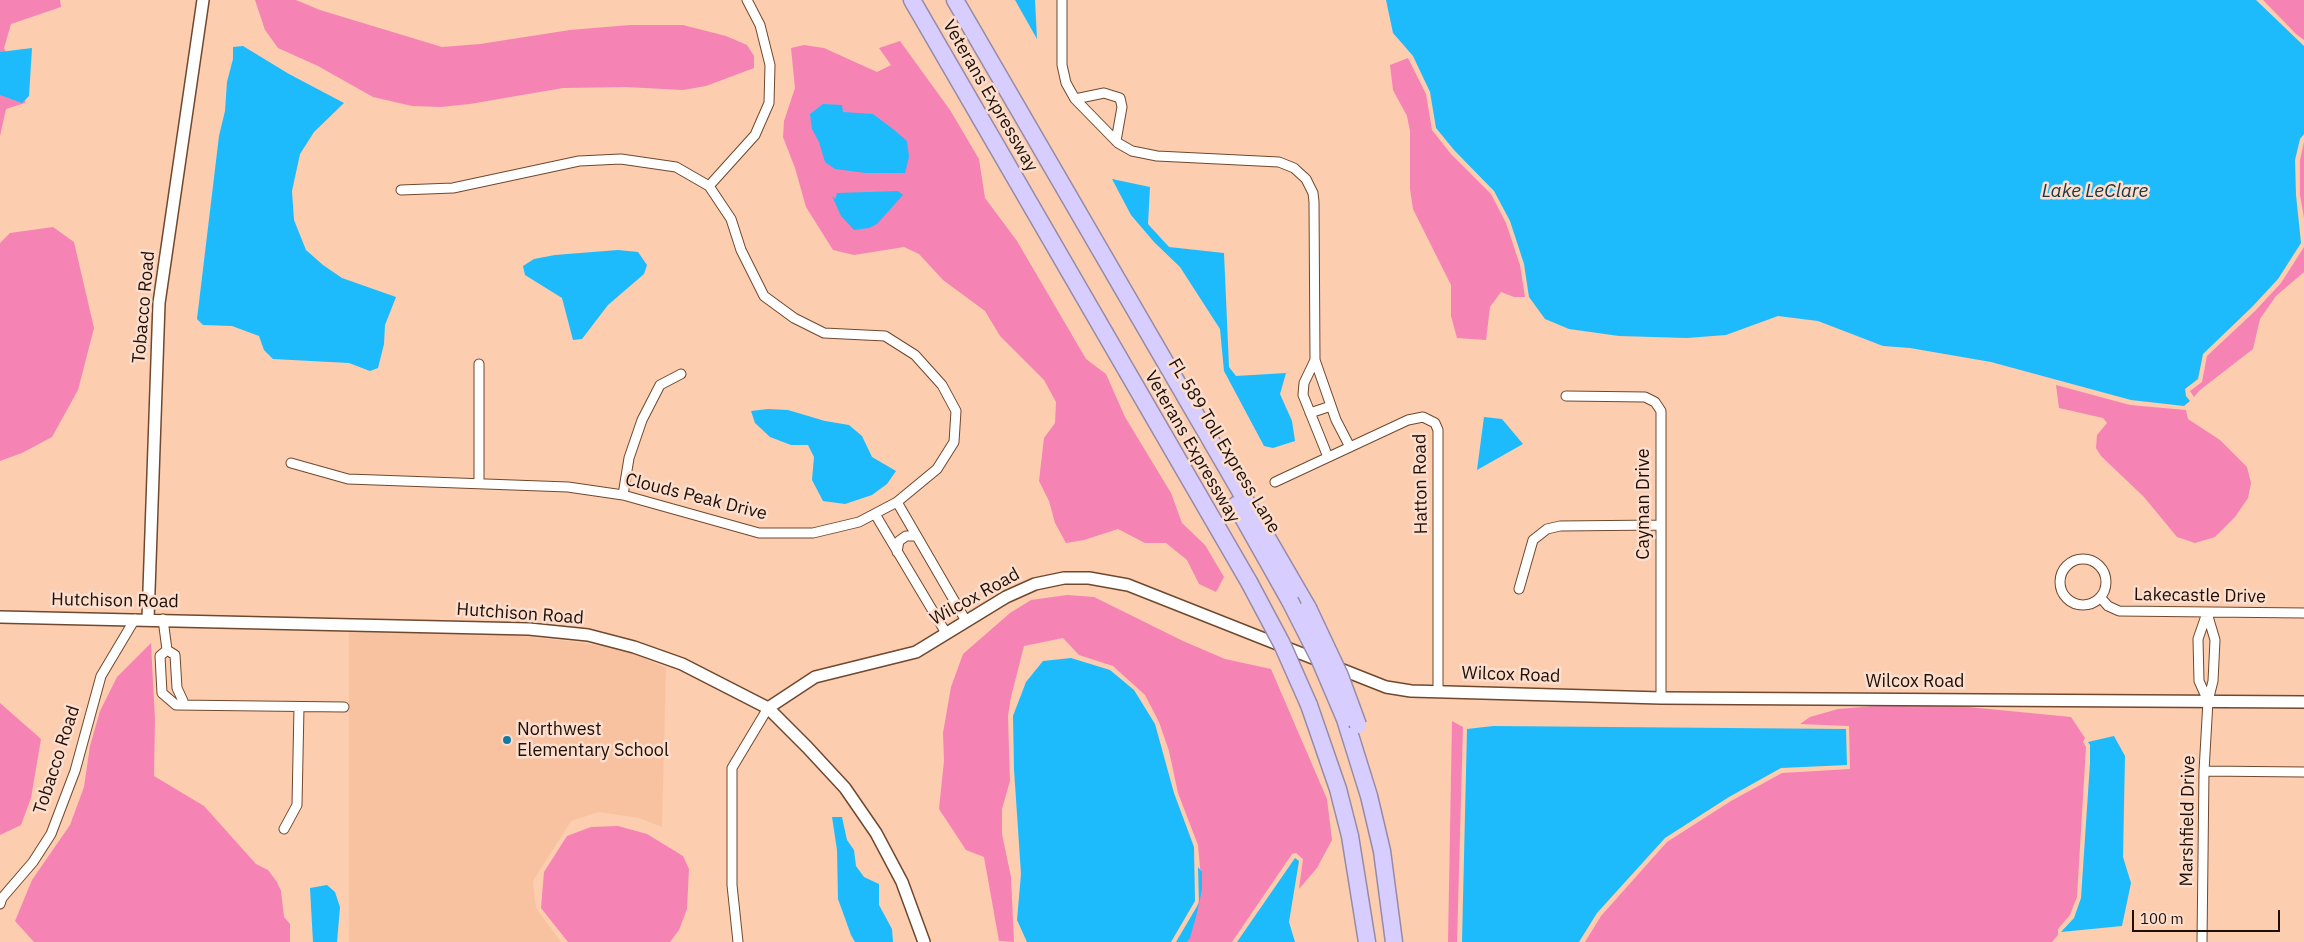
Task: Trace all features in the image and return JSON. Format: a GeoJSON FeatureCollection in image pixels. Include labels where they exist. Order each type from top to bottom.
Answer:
{"type":"FeatureCollection","features":[{"type":"Feature","properties":{"kind":"highway","name":"Veterans Expressway"},"geometry":{"type":"LineString","coordinates":[[912,0],[1249,582],[1282,644],[1309,705],[1338,789],[1350,836],[1367,942]]}},
{"type":"Feature","properties":{"kind":"highway","name":"FL 589 Toll Express Lane"},"geometry":{"type":"LineString","coordinates":[[942,0],[1290,601],[1352,722],[1382,851],[1394,942]]}},
{"type":"Feature","properties":{"kind":"highway","name":"Veterans Expressway"},"geometry":{"type":"LineString","coordinates":[[955,0],[1308,608],[1340,676],[1352,722],[1379,792],[1393,848],[1405,942]]}},
{"type":"Feature","properties":{"kind":"street","name":"Tobacco Road"},"geometry":{"type":"LineString","coordinates":[[148,619],[159,303],[202,0]]}},
{"type":"Feature","properties":{"kind":"street"},"geometry":{"type":"LineString","coordinates":[[710,186],[755,135],[769,103],[770,65],[760,25],[747,0]]}},
{"type":"Feature","properties":{"kind":"street"},"geometry":{"type":"LineString","coordinates":[[1062,0],[1062,64],[1066,83],[1075,99],[1116,141],[1132,151],[1149,154],[1279,162],[1301,173],[1310,187],[1314,202],[1315,360],[1331,406],[1350,447]]}},
{"type":"Feature","properties":{"kind":"street"},"geometry":{"type":"LineString","coordinates":[[1075,99],[1104,93],[1120,98],[1122,107],[1116,141]]}},
{"type":"Feature","properties":{"kind":"street","name":"Clouds Peak Drive"},"geometry":{"type":"LineString","coordinates":[[291,463],[348,479],[568,487],[623,494],[759,533],[812,533],[859,522],[897,502],[937,469],[954,442],[956,411],[942,385],[915,355],[885,336],[824,333],[794,318],[764,296],[741,250],[730,219],[710,186],[676,167],[621,159],[578,161],[453,188],[402,190]]}},
{"type":"Feature","properties":{"kind":"street"},"geometry":{"type":"LineString","coordinates":[[1315,360],[1303,390],[1328,457]]}},
{"type":"Feature","properties":{"kind":"street"},"geometry":{"type":"LineString","coordinates":[[479,364],[479,483]]}},
{"type":"Feature","properties":{"kind":"street"},"geometry":{"type":"LineString","coordinates":[[623,494],[629,458],[642,420],[660,385],[681,374]]}},
{"type":"Feature","properties":{"kind":"street","name":"Cayman Drive"},"geometry":{"type":"LineString","coordinates":[[1566,396],[1645,397],[1655,402],[1661,411],[1660,698]]}},
{"type":"Feature","properties":{"kind":"street"},"geometry":{"type":"LineString","coordinates":[[1310,413],[1331,406]]}},
{"type":"Feature","properties":{"kind":"street","name":"Hatton Road"},"geometry":{"type":"LineString","coordinates":[[1275,482],[1416,418],[1429,418],[1435,423],[1438,430],[1438,691]]}},
{"type":"Feature","properties":{"kind":"street"},"geometry":{"type":"LineString","coordinates":[[897,502],[966,621]]}},
{"type":"Feature","properties":{"kind":"street"},"geometry":{"type":"LineString","coordinates":[[875,514],[946,633]]}},
{"type":"Feature","properties":{"kind":"street"},"geometry":{"type":"LineString","coordinates":[[1519,589],[1533,540],[1547,529],[1560,526],[1660,525]]}},
{"type":"Feature","properties":{"kind":"street"},"geometry":{"type":"LineString","coordinates":[[897,552],[899,541],[906,536],[915,536]]}},
{"type":"Feature","properties":{"kind":"street"},"geometry":{"type":"LineString","coordinates":[[2082,559],[2097,563],[2102,569],[2106,583],[2100,597],[2087,604],[2080,604],[2066,598],[2062,592],[2060,577],[2068,564],[2082,559]]}},
{"type":"Feature","properties":{"kind":"street","name":"Wilcox Road"},"geometry":{"type":"LineString","coordinates":[[768,708],[815,677],[916,652],[1006,597],[1035,584],[1064,578],[1089,578],[1128,585],[1386,687],[1411,691],[1660,698],[2304,702]]}},
{"type":"Feature","properties":{"kind":"street","name":"Lakecastle Drive"},"geometry":{"type":"LineString","coordinates":[[2100,597],[2108,606],[2119,611],[2304,613]]}},
{"type":"Feature","properties":{"kind":"street","name":"Marshfield Drive"},"geometry":{"type":"LineString","coordinates":[[2207,613],[2198,639],[2199,681],[2208,701]]}},
{"type":"Feature","properties":{"kind":"street","name":"Marshfield Drive"},"geometry":{"type":"LineString","coordinates":[[2202,942],[2204,771],[2208,701],[2213,681],[2215,640],[2207,613]]}},
{"type":"Feature","properties":{"kind":"street","name":"Hutchison Road"},"geometry":{"type":"LineString","coordinates":[[0,617],[163,619],[529,629],[588,635],[634,646],[682,664],[768,708],[844,788],[876,833],[902,882],[924,942]]}},
{"type":"Feature","properties":{"kind":"street","name":"Tobacco Road"},"geometry":{"type":"LineString","coordinates":[[0,904],[2,898],[52,834],[75,771],[102,676],[135,619]]}},
{"type":"Feature","properties":{"kind":"street"},"geometry":{"type":"LineString","coordinates":[[163,619],[167,650]]}},
{"type":"Feature","properties":{"kind":"street"},"geometry":{"type":"LineString","coordinates":[[167,650],[175,654],[177,688],[183,701],[182,704]]}},
{"type":"Feature","properties":{"kind":"street"},"geometry":{"type":"LineString","coordinates":[[167,650],[160,656],[162,693],[176,705],[344,707]]}},
{"type":"Feature","properties":{"kind":"street"},"geometry":{"type":"LineString","coordinates":[[161,668],[177,666]]}},
{"type":"Feature","properties":{"kind":"street"},"geometry":{"type":"LineString","coordinates":[[284,830],[297,805],[299,707]]}},
{"type":"Feature","properties":{"kind":"street"},"geometry":{"type":"LineString","coordinates":[[738,942],[732,884],[732,768],[768,708]]}},
{"type":"Feature","properties":{"kind":"street"},"geometry":{"type":"LineString","coordinates":[[2204,771],[2304,772]]}},
{"type":"Feature","properties":{"kind":"shaded area"},"geometry":{"type":"Polygon","coordinates":[[[0,0],[60,0],[61,7],[11,24],[4,48],[10,63],[28,84],[25,103],[6,109],[0,136],[0,0]]]}},
{"type":"Feature","properties":{"kind":"shaded area"},"geometry":{"type":"Polygon","coordinates":[[[255,0],[296,0],[320,10],[442,47],[480,44],[570,30],[630,25],[683,25],[726,36],[747,45],[754,56],[754,68],[706,86],[683,90],[625,87],[563,88],[470,104],[441,107],[412,106],[373,97],[318,66],[278,48],[265,30],[255,0]]]}},
{"type":"Feature","properties":{"kind":"shaded area"},"geometry":{"type":"Polygon","coordinates":[[[2263,0],[2304,0],[2304,40],[2296,34],[2263,0]]]}},
{"type":"Feature","properties":{"kind":"shaded area"},"geometry":{"type":"Polygon","coordinates":[[[900,41],[950,110],[979,159],[985,198],[1017,241],[1086,359],[1106,374],[1125,417],[1171,493],[1182,523],[1205,545],[1224,577],[1216,592],[1199,584],[1187,560],[1166,543],[1145,543],[1118,529],[1084,540],[1066,543],[1055,523],[1049,501],[1039,481],[1044,438],[1055,423],[1056,402],[1044,380],[1000,336],[985,311],[943,280],[919,254],[904,247],[854,255],[833,250],[806,207],[795,168],[783,137],[784,121],[795,88],[791,48],[804,45],[824,48],[877,72],[891,65],[879,48],[900,41]]]}},
{"type":"Feature","properties":{"kind":"shaded area"},"geometry":{"type":"Polygon","coordinates":[[[1408,58],[1426,94],[1432,130],[1451,154],[1491,194],[1506,223],[1520,265],[1525,297],[1514,297],[1501,292],[1490,307],[1486,340],[1457,338],[1451,316],[1451,285],[1413,209],[1410,189],[1410,131],[1407,116],[1393,90],[1390,65],[1408,58]]]}},
{"type":"Feature","properties":{"kind":"shaded area"},"geometry":{"type":"Polygon","coordinates":[[[2304,142],[2304,218],[2300,195],[2300,160],[2304,142]]]}},
{"type":"Feature","properties":{"kind":"shaded area"},"geometry":{"type":"Polygon","coordinates":[[[53,227],[74,242],[94,328],[78,390],[52,437],[22,453],[0,461],[0,243],[10,233],[53,227]]]}},
{"type":"Feature","properties":{"kind":"shaded area"},"geometry":{"type":"Polygon","coordinates":[[[2304,247],[2304,272],[2276,296],[2260,319],[2253,349],[2200,390],[2194,397],[2190,391],[2202,382],[2207,356],[2255,311],[2281,283],[2304,247]]]}},
{"type":"Feature","properties":{"kind":"shaded area"},"geometry":{"type":"Polygon","coordinates":[[[2056,385],[2130,405],[2186,410],[2188,419],[2220,440],[2247,467],[2251,483],[2248,498],[2235,517],[2215,537],[2195,543],[2177,537],[2144,497],[2101,456],[2096,448],[2097,435],[2107,423],[2103,418],[2059,408],[2056,385]]]}},
{"type":"Feature","properties":{"kind":"shaded area"},"geometry":{"type":"Polygon","coordinates":[[[1067,595],[1094,597],[1183,641],[1225,659],[1271,669],[1327,799],[1332,840],[1317,868],[1299,889],[1303,859],[1296,853],[1292,854],[1232,942],[1187,942],[1202,890],[1198,845],[1178,793],[1169,751],[1159,722],[1145,695],[1113,666],[1079,655],[1063,638],[1024,646],[1011,697],[1008,716],[1010,781],[1002,809],[1002,834],[1011,877],[1014,942],[999,941],[984,857],[966,850],[939,809],[944,761],[943,733],[951,687],[963,654],[1010,613],[1031,600],[1067,595]]]}},
{"type":"Feature","properties":{"kind":"shaded area","name":"Northwest Elementary School"},"geometry":{"type":"Polygon","coordinates":[[[349,631],[515,635],[576,642],[624,650],[666,668],[662,827],[639,818],[599,812],[571,821],[533,881],[536,908],[561,942],[349,942],[349,631]]]}},
{"type":"Feature","properties":{"kind":"shaded area"},"geometry":{"type":"Polygon","coordinates":[[[151,643],[155,720],[154,776],[204,806],[256,864],[268,870],[281,891],[284,917],[290,924],[290,942],[34,942],[15,921],[32,880],[70,825],[84,787],[90,746],[100,711],[117,677],[151,643]]]}},
{"type":"Feature","properties":{"kind":"shaded area"},"geometry":{"type":"Polygon","coordinates":[[[0,703],[41,739],[31,798],[21,825],[0,835],[0,703]]]}},
{"type":"Feature","properties":{"kind":"shaded area"},"geometry":{"type":"Polygon","coordinates":[[[1886,705],[1948,705],[2071,717],[2085,738],[2083,742],[2086,747],[2077,897],[2070,915],[2058,929],[2058,935],[2052,942],[1585,942],[1601,916],[1667,842],[1731,801],[1782,773],[1850,769],[1849,726],[1800,724],[1810,717],[1838,709],[1886,705]]]}},
{"type":"Feature","properties":{"kind":"shaded area"},"geometry":{"type":"Polygon","coordinates":[[[1452,721],[1463,727],[1457,942],[1448,942],[1452,721]]]}},
{"type":"Feature","properties":{"kind":"shaded area"},"geometry":{"type":"Polygon","coordinates":[[[618,826],[647,834],[683,856],[689,869],[687,909],[679,930],[670,942],[568,942],[541,908],[544,872],[567,836],[591,827],[618,826]]]}},
{"type":"Feature","properties":{"kind":"water"},"geometry":{"type":"Polygon","coordinates":[[[1015,0],[1035,0],[1037,39],[1015,0]]]}},
{"type":"Feature","properties":{"kind":"water","name":"Lake LeClare"},"geometry":{"type":"Polygon","coordinates":[[[1386,0],[2256,0],[2304,46],[2304,134],[2300,139],[2295,160],[2296,195],[2301,243],[2278,279],[2203,354],[2198,379],[2185,389],[2186,396],[2190,401],[2184,406],[2131,400],[1991,362],[1910,348],[1883,346],[1818,321],[1778,316],[1726,335],[1687,338],[1619,336],[1569,329],[1545,319],[1529,297],[1524,264],[1510,221],[1494,191],[1454,150],[1436,128],[1430,92],[1413,56],[1393,33],[1386,0]]]}},
{"type":"Feature","properties":{"kind":"water"},"geometry":{"type":"Polygon","coordinates":[[[243,46],[289,74],[344,103],[314,132],[300,154],[292,191],[294,220],[306,250],[323,265],[342,278],[396,297],[385,325],[384,344],[378,368],[370,371],[349,363],[273,359],[264,350],[259,336],[232,326],[203,325],[197,319],[219,136],[225,111],[227,82],[233,59],[233,47],[243,46]]]}},
{"type":"Feature","properties":{"kind":"water"},"geometry":{"type":"Polygon","coordinates":[[[32,48],[29,96],[22,103],[0,95],[0,52],[32,48]]]}},
{"type":"Feature","properties":{"kind":"water"},"geometry":{"type":"Polygon","coordinates":[[[823,104],[842,105],[843,112],[873,114],[893,129],[907,141],[909,157],[905,173],[866,173],[835,169],[825,162],[819,142],[812,129],[810,114],[823,104]]]}},
{"type":"Feature","properties":{"kind":"water"},"geometry":{"type":"Polygon","coordinates":[[[1112,179],[1150,187],[1148,224],[1169,247],[1224,253],[1229,367],[1236,376],[1286,373],[1280,394],[1292,421],[1295,441],[1273,448],[1264,446],[1224,371],[1220,329],[1180,267],[1154,242],[1131,215],[1112,179]]]}},
{"type":"Feature","properties":{"kind":"water"},"geometry":{"type":"Polygon","coordinates":[[[898,191],[903,195],[877,224],[869,228],[854,230],[841,216],[832,196],[835,199],[837,193],[898,191]]]}},
{"type":"Feature","properties":{"kind":"water"},"geometry":{"type":"Polygon","coordinates":[[[618,250],[638,252],[647,265],[644,274],[608,305],[582,339],[573,340],[562,298],[525,275],[523,266],[534,259],[555,255],[618,250]]]}},
{"type":"Feature","properties":{"kind":"water"},"geometry":{"type":"Polygon","coordinates":[[[768,409],[788,410],[825,421],[849,425],[862,436],[872,457],[896,471],[887,484],[872,495],[845,504],[823,501],[812,480],[814,457],[808,445],[791,445],[770,437],[755,423],[751,411],[768,409]]]}},
{"type":"Feature","properties":{"kind":"water"},"geometry":{"type":"Polygon","coordinates":[[[1484,417],[1502,419],[1523,444],[1477,470],[1484,417]]]}},
{"type":"Feature","properties":{"kind":"water"},"geometry":{"type":"Polygon","coordinates":[[[1071,658],[1110,670],[1134,690],[1155,724],[1174,793],[1194,847],[1195,901],[1171,942],[1027,942],[1017,920],[1021,874],[1014,769],[1013,716],[1026,682],[1043,661],[1071,658]]]}},
{"type":"Feature","properties":{"kind":"water"},"geometry":{"type":"Polygon","coordinates":[[[1493,726],[1846,729],[1847,765],[1781,768],[1729,797],[1665,838],[1597,913],[1579,942],[1462,942],[1467,729],[1493,726]]]}},
{"type":"Feature","properties":{"kind":"water"},"geometry":{"type":"Polygon","coordinates":[[[2114,736],[2125,756],[2123,857],[2131,883],[2122,926],[2061,932],[2074,918],[2081,898],[2090,763],[2090,745],[2088,742],[2114,736]]]}},
{"type":"Feature","properties":{"kind":"water"},"geometry":{"type":"Polygon","coordinates":[[[832,817],[842,817],[847,840],[854,850],[856,866],[864,877],[879,884],[879,905],[892,929],[893,942],[855,942],[851,935],[838,899],[837,850],[832,817]]]}},
{"type":"Feature","properties":{"kind":"water"},"geometry":{"type":"Polygon","coordinates":[[[1295,858],[1299,861],[1289,922],[1295,942],[1237,942],[1295,858]]]}},
{"type":"Feature","properties":{"kind":"water"},"geometry":{"type":"Polygon","coordinates":[[[1198,867],[1202,872],[1202,890],[1197,913],[1190,938],[1187,942],[1176,942],[1199,903],[1198,867]]]}},
{"type":"Feature","properties":{"kind":"water"},"geometry":{"type":"Polygon","coordinates":[[[327,885],[335,892],[340,907],[337,942],[313,942],[310,888],[327,885]]]}},
{"type":"Feature","properties":{"kind":"place","name":"Northwest Elementary School"},"geometry":{"type":"Point","coordinates":[507,740]}}]}
